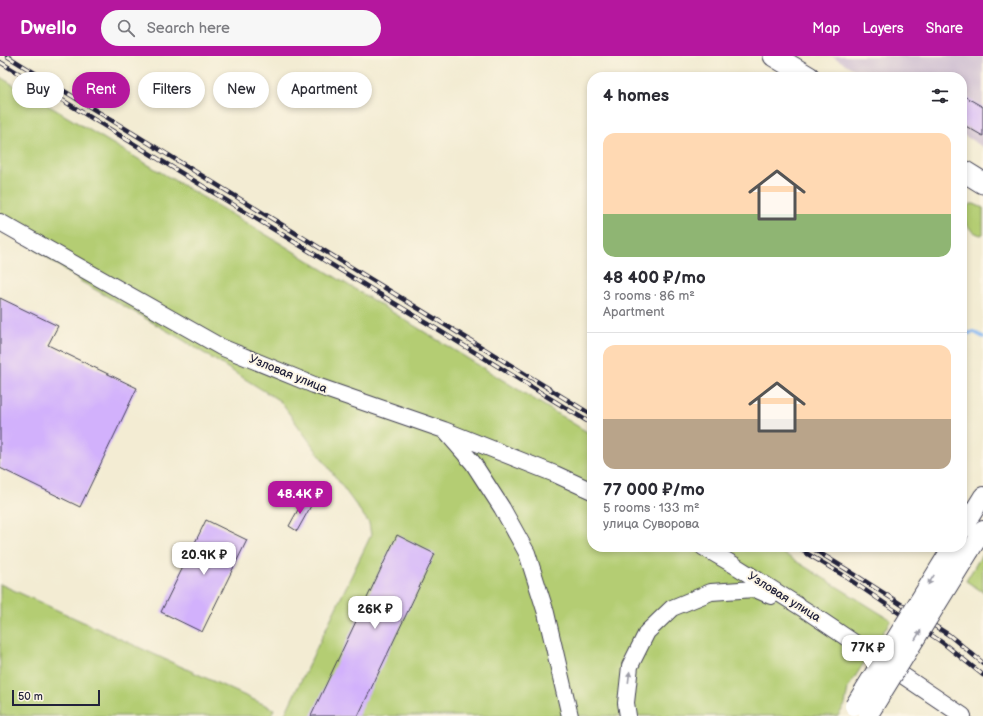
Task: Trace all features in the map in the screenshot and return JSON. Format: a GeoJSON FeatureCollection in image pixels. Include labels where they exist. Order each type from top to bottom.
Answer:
{"type":"FeatureCollection","features":[{"type":"Feature","properties":{"kind":"highway"},"geometry":{"type":"LineString","coordinates":[[774,56],[801,72]]}},
{"type":"Feature","properties":{"kind":"highway"},"geometry":{"type":"LineString","coordinates":[[967,173],[983,182]]}},
{"type":"Feature","properties":{"kind":"main road"},"geometry":{"type":"LineString","coordinates":[[967,522],[983,496]]}},
{"type":"Feature","properties":{"kind":"main road"},"geometry":{"type":"LineString","coordinates":[[859,714],[983,530]]}},
{"type":"Feature","properties":{"kind":"main road"},"geometry":{"type":"LineString","coordinates":[[859,714],[949,552]]}},
{"type":"Feature","properties":{"kind":"street","name":"Узловая улица"},"geometry":{"type":"LineString","coordinates":[[0,222],[221,347],[314,385],[444,430],[555,474],[587,489]]}},
{"type":"Feature","properties":{"kind":"street"},"geometry":{"type":"LineString","coordinates":[[444,430],[472,463],[502,508],[527,553],[546,613],[570,716]]}},
{"type":"Feature","properties":{"kind":"street","name":"Узловая улица"},"geometry":{"type":"LineString","coordinates":[[712,552],[810,613],[942,703]]}},
{"type":"Feature","properties":{"kind":"street"},"geometry":{"type":"LineString","coordinates":[[628,716],[626,703],[630,666],[647,632],[672,608],[726,586],[730,581],[730,572],[727,564],[722,558]]}},
{"type":"Feature","properties":{"kind":"street"},"geometry":{"type":"LineString","coordinates":[[711,592],[754,589],[810,613]]}},
{"type":"Feature","properties":{"kind":"street"},"geometry":{"type":"LineString","coordinates":[[942,703],[956,716]]}},
{"type":"Feature","properties":{"kind":"street"},"geometry":{"type":"LineString","coordinates":[[942,703],[963,716]]}},
{"type":"Feature","properties":{"kind":"shaded area"},"geometry":{"type":"Polygon","coordinates":[[[832,56],[983,56],[983,147],[967,137],[967,72],[859,72],[832,56]]]}},
{"type":"Feature","properties":{"kind":"green space"},"geometry":{"type":"Polygon","coordinates":[[[0,77],[12,84],[12,108],[52,108],[275,240],[587,432],[587,552],[781,552],[891,620],[848,688],[845,705],[838,716],[284,716],[371,535],[369,523],[280,401],[183,340],[82,282],[0,224],[0,77]]]}},
{"type":"Feature","properties":{"kind":"green space"},"geometry":{"type":"Polygon","coordinates":[[[970,204],[974,204],[983,208],[983,234],[981,235],[976,233],[968,227],[967,207],[970,204]]]}},
{"type":"Feature","properties":{"kind":"green space"},"geometry":{"type":"Polygon","coordinates":[[[983,553],[983,592],[966,581],[983,553]]]}},
{"type":"Feature","properties":{"kind":"green space"},"geometry":{"type":"Polygon","coordinates":[[[0,584],[274,709],[271,716],[0,716],[0,584]]]}},
{"type":"Feature","properties":{"kind":"building"},"geometry":{"type":"Polygon","coordinates":[[[967,98],[983,107],[983,136],[967,127],[967,98]]]}},
{"type":"Feature","properties":{"kind":"building"},"geometry":{"type":"Polygon","coordinates":[[[0,298],[58,326],[48,345],[137,388],[80,507],[0,468],[0,298]]]}},
{"type":"Feature","properties":{"kind":"building"},"geometry":{"type":"Polygon","coordinates":[[[304,499],[312,504],[297,531],[289,526],[304,499]]]}},
{"type":"Feature","properties":{"kind":"building"},"geometry":{"type":"Polygon","coordinates":[[[206,520],[247,540],[202,632],[161,612],[206,520]]]}},
{"type":"Feature","properties":{"kind":"building"},"geometry":{"type":"Polygon","coordinates":[[[397,535],[435,554],[358,716],[311,716],[397,535]]]}},
{"type":"Feature","properties":{"kind":"waterway"},"geometry":{"type":"LineString","coordinates":[[967,334],[974,332],[983,337]]}},
{"type":"Feature","properties":{"kind":"railway"},"geometry":{"type":"LineString","coordinates":[[7,56],[587,412]]}},
{"type":"Feature","properties":{"kind":"railway"},"geometry":{"type":"LineString","coordinates":[[0,62],[587,421]]}},
{"type":"Feature","properties":{"kind":"railway"},"geometry":{"type":"LineString","coordinates":[[804,552],[843,575],[943,643],[983,675]]}},
{"type":"Feature","properties":{"kind":"railway"},"geometry":{"type":"LineString","coordinates":[[818,552],[949,635],[983,663]]}}]}
